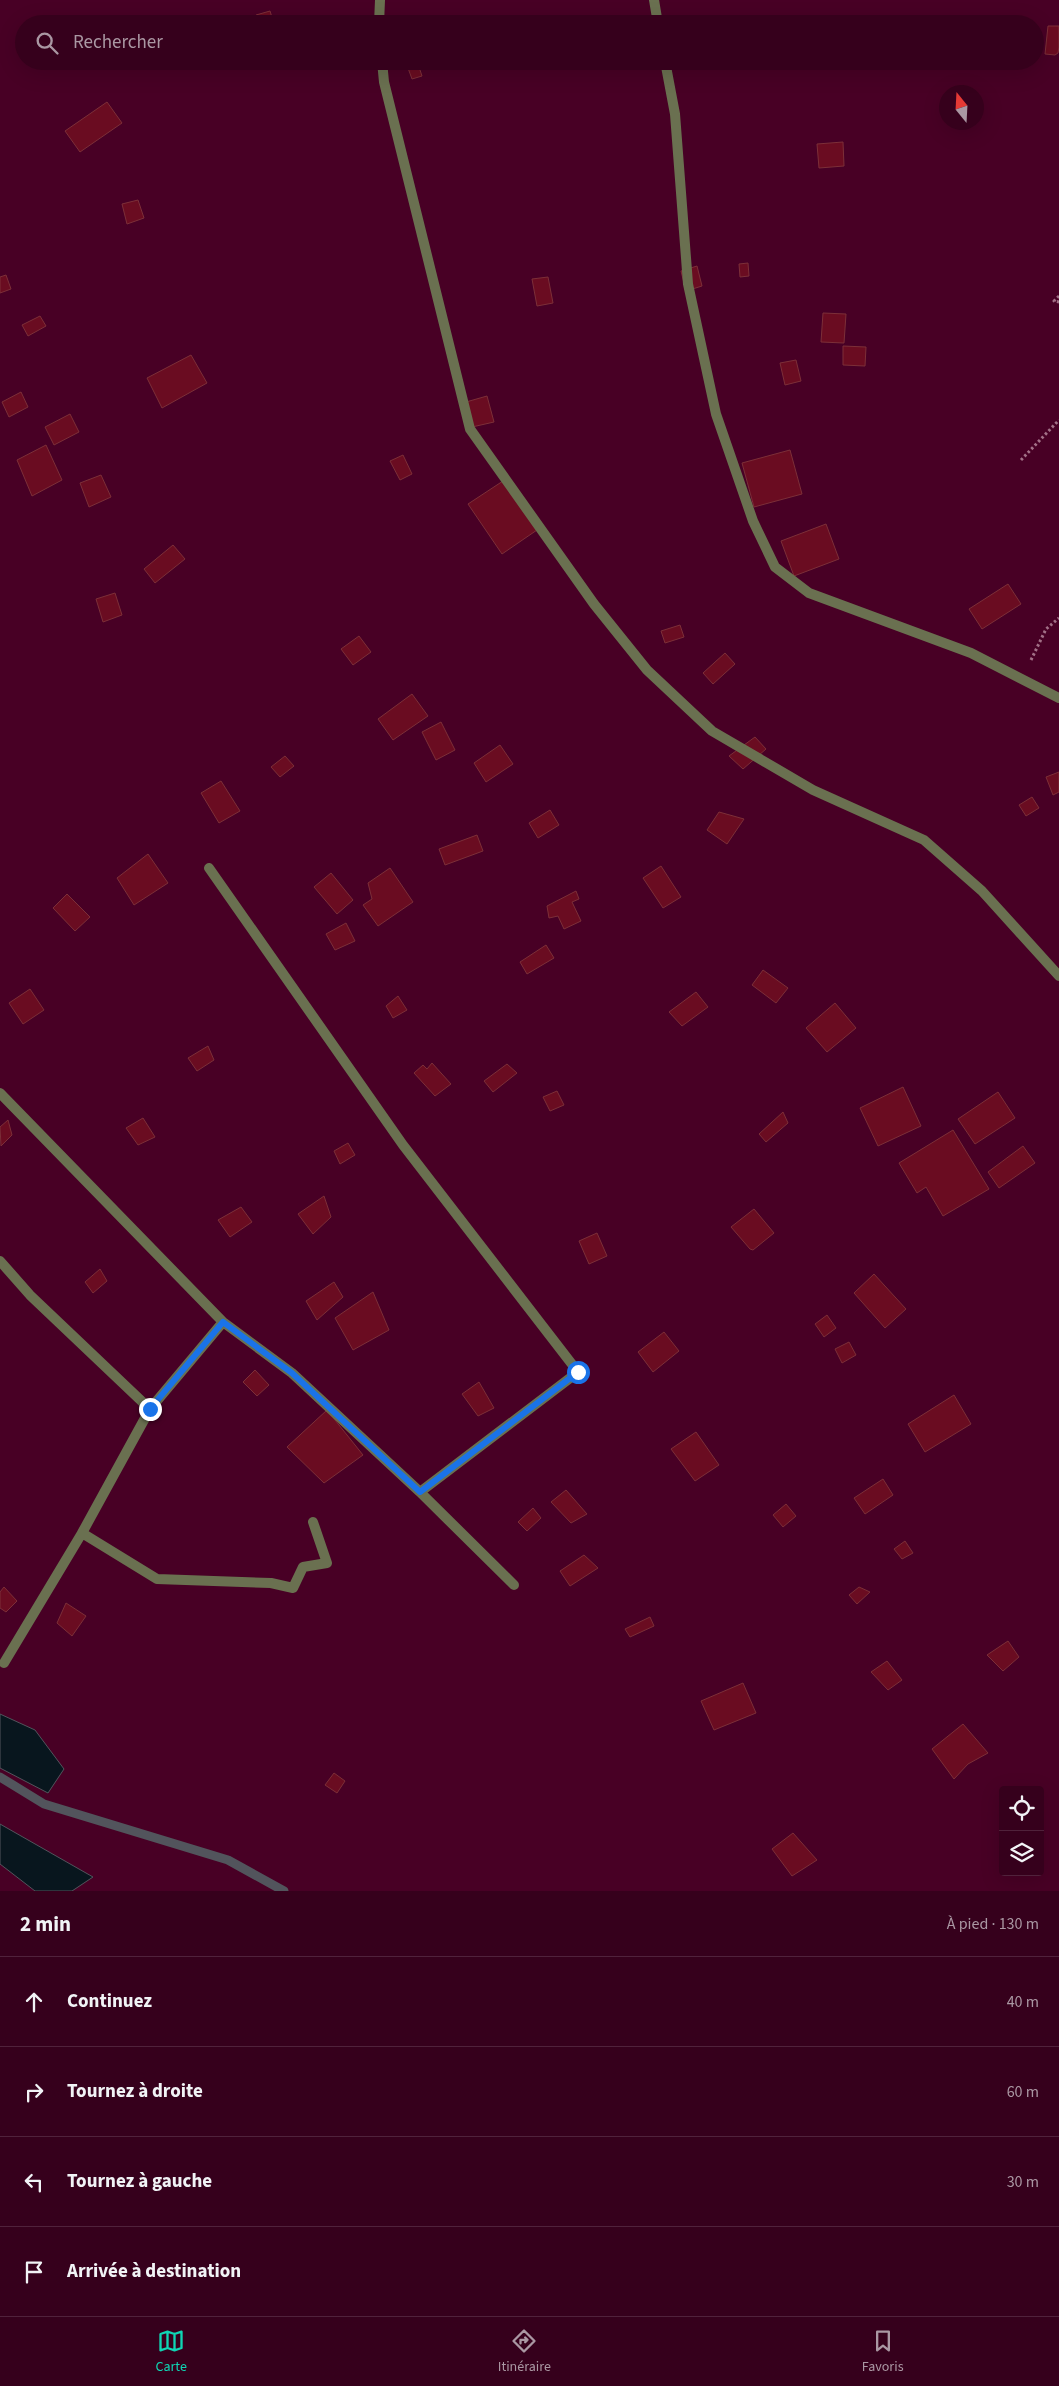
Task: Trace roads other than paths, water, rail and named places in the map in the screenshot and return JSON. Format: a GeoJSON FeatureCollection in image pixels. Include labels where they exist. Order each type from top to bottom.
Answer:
{"type":"FeatureCollection","features":[{"type":"Feature","properties":{"kind":"street"},"geometry":{"type":"LineString","coordinates":[[379,15],[380,0]]}},
{"type":"Feature","properties":{"kind":"street"},"geometry":{"type":"LineString","coordinates":[[654,0],[656,15]]}},
{"type":"Feature","properties":{"kind":"street"},"geometry":{"type":"LineString","coordinates":[[383,70],[384,82],[470,429],[594,604],[647,670],[712,731],[813,790],[924,840],[982,891],[1059,976]]}},
{"type":"Feature","properties":{"kind":"street"},"geometry":{"type":"LineString","coordinates":[[667,70],[675,114],[688,284],[716,414],[753,521],[775,567],[809,593],[971,653],[1059,698]]}},
{"type":"Feature","properties":{"kind":"street"},"geometry":{"type":"LineString","coordinates":[[209,868],[325,1031],[403,1145],[578,1372],[420,1492]]}},
{"type":"Feature","properties":{"kind":"street"},"geometry":{"type":"LineString","coordinates":[[0,1093],[223,1322],[292,1373],[420,1492],[514,1585]]}},
{"type":"Feature","properties":{"kind":"street"},"geometry":{"type":"LineString","coordinates":[[0,1262],[30,1295],[150,1409]]}},
{"type":"Feature","properties":{"kind":"street"},"geometry":{"type":"LineString","coordinates":[[4,1663],[82,1533],[150,1409],[223,1322]]}},
{"type":"Feature","properties":{"kind":"street"},"geometry":{"type":"LineString","coordinates":[[82,1533],[157,1579],[271,1584],[293,1588],[303,1567],[327,1563],[314,1522]]}},
{"type":"Feature","properties":{"kind":"waterway"},"geometry":{"type":"LineString","coordinates":[[0,1777],[44,1804],[228,1860],[284,1891]]}}]}
